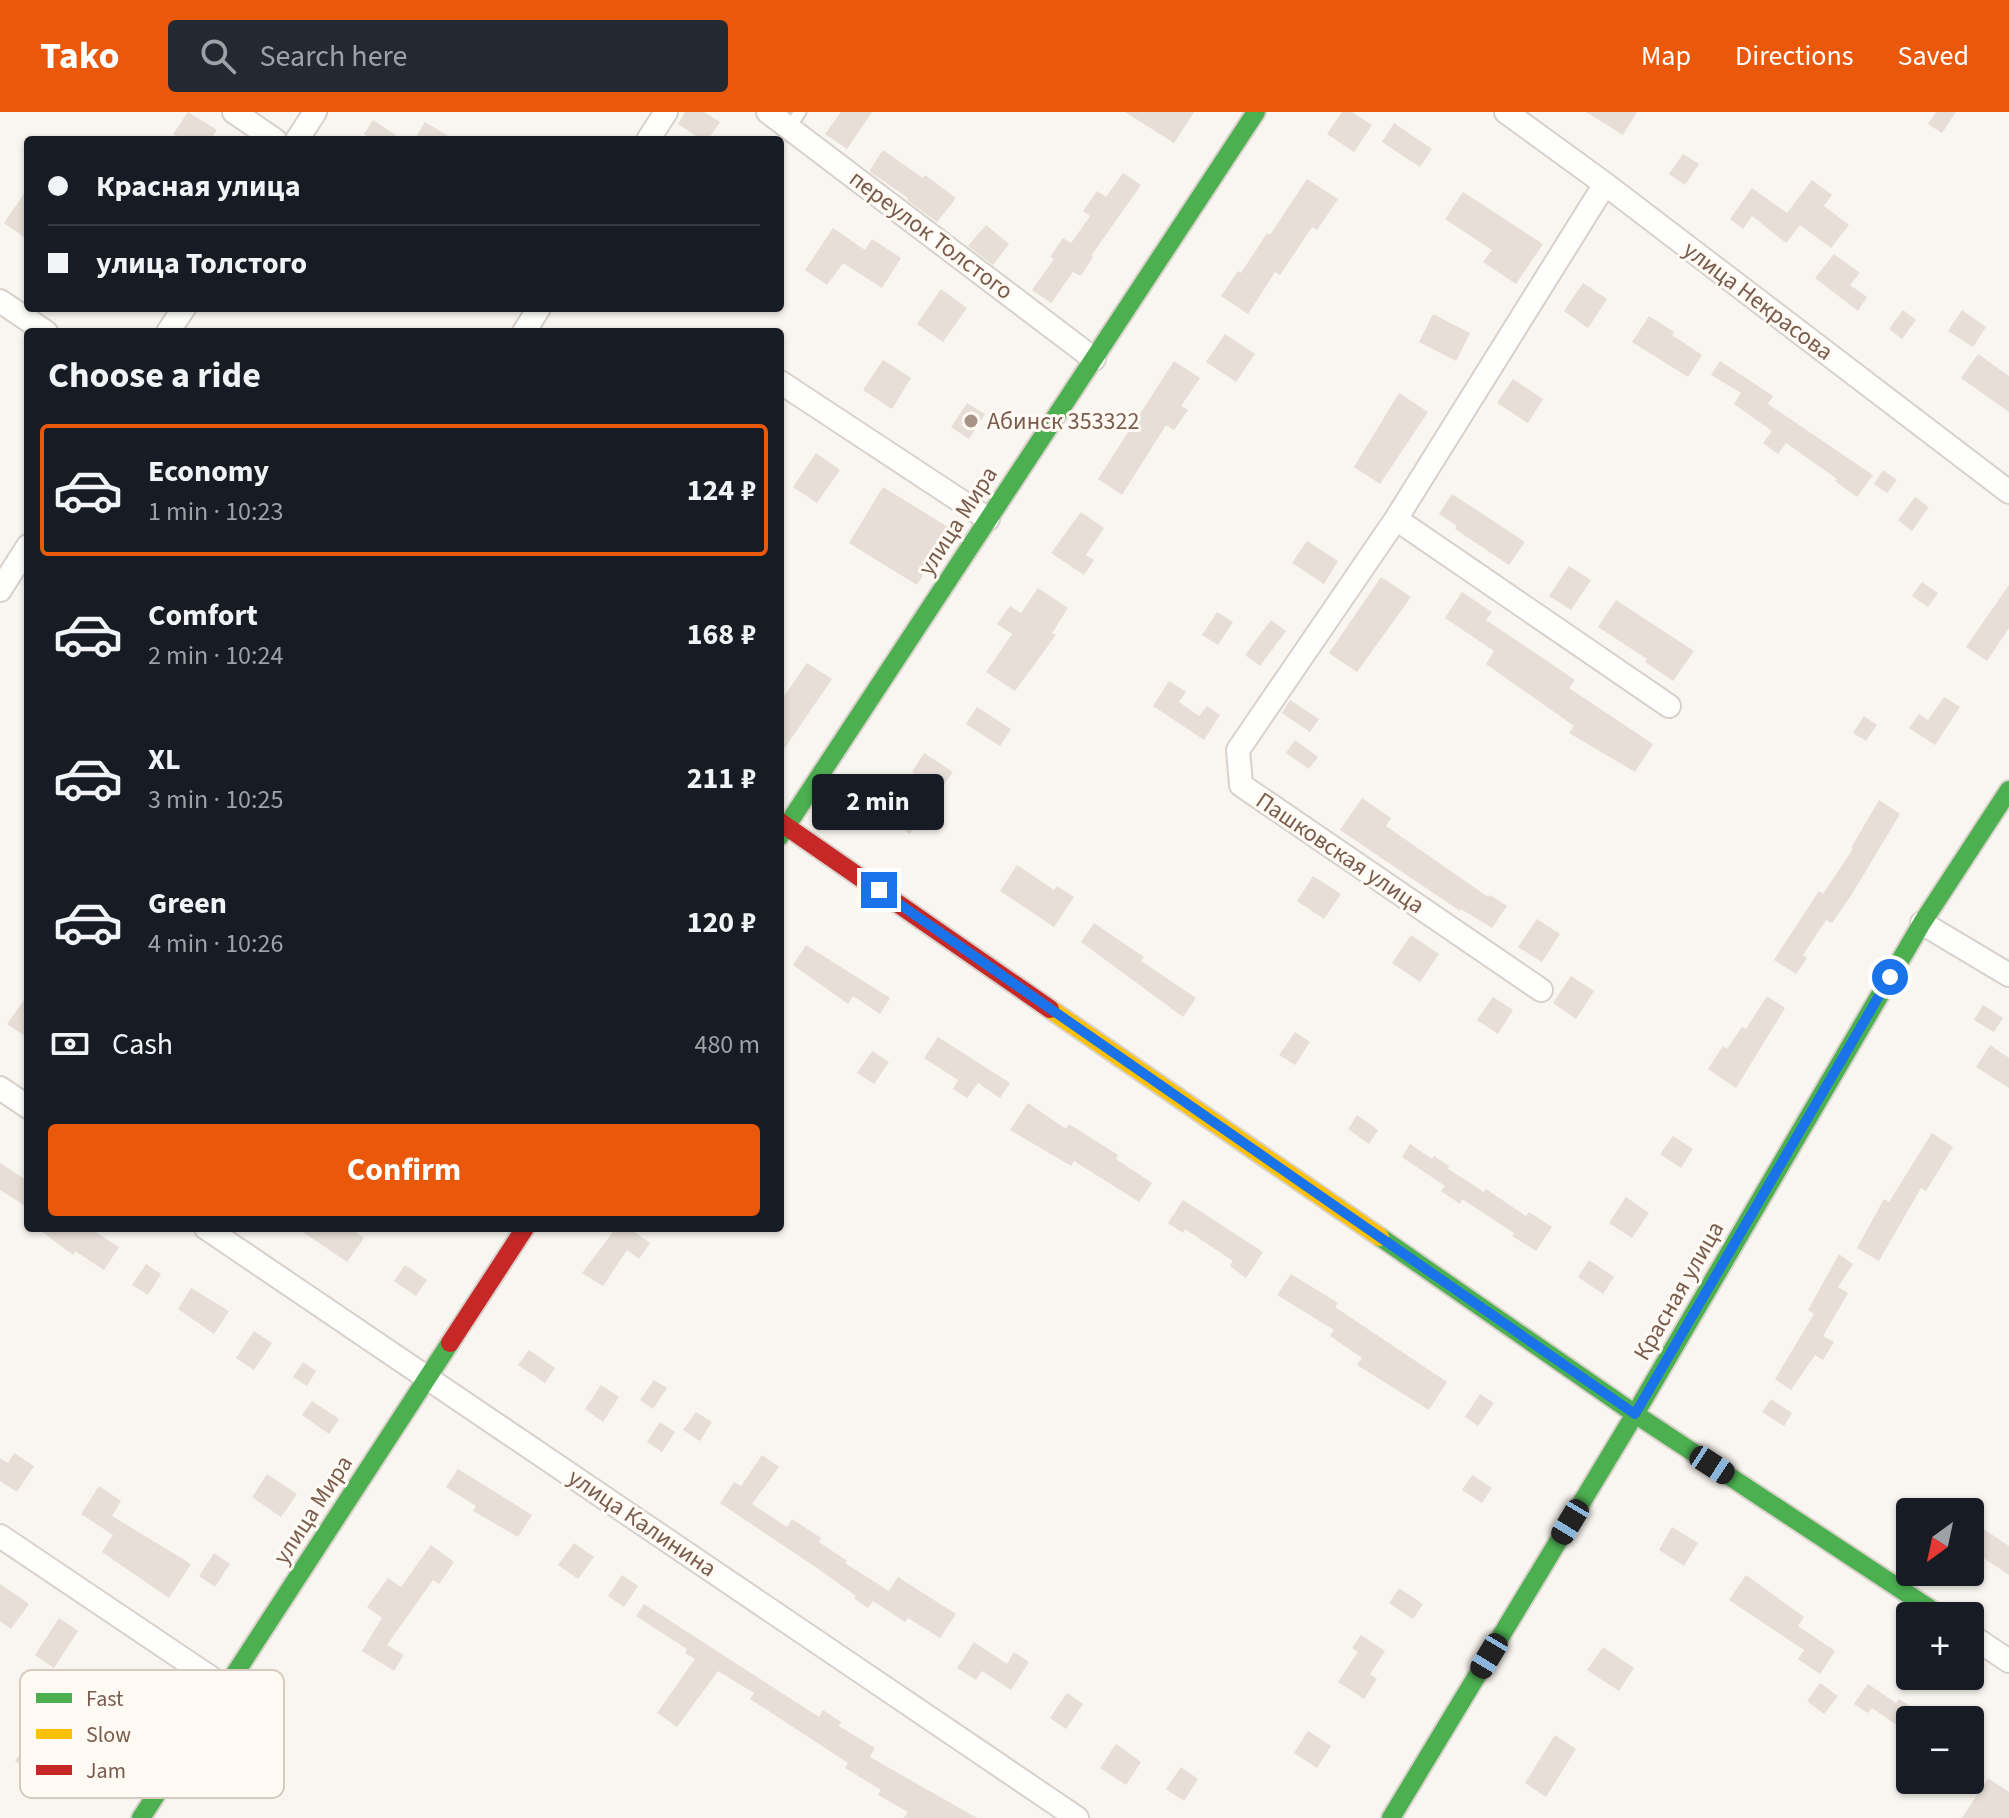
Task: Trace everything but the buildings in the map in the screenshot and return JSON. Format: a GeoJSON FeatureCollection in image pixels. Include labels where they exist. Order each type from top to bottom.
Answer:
{"type":"FeatureCollection","features":[{"type":"Feature","properties":{"kind":"street"},"geometry":{"type":"LineString","coordinates":[[234,112],[269,136]]}},
{"type":"Feature","properties":{"kind":"street"},"geometry":{"type":"LineString","coordinates":[[300,136],[315,112]]}},
{"type":"Feature","properties":{"kind":"street"},"geometry":{"type":"LineString","coordinates":[[651,136],[666,112]]}},
{"type":"Feature","properties":{"kind":"street","name":"переулок Толстого"},"geometry":{"type":"LineString","coordinates":[[768,112],[795,120],[1094,359]]}},
{"type":"Feature","properties":{"kind":"street","name":"улица Мира"},"geometry":{"type":"LineString","coordinates":[[784,825],[1256,112]]}},
{"type":"Feature","properties":{"kind":"street","name":"улица Некрасова"},"geometry":{"type":"LineString","coordinates":[[1506,112],[2009,492]]}},
{"type":"Feature","properties":{"kind":"street","name":"Пашковская улица"},"geometry":{"type":"LineString","coordinates":[[1541,990],[1241,785],[1238,750],[1396,519],[1605,184]]}},
{"type":"Feature","properties":{"kind":"street"},"geometry":{"type":"LineString","coordinates":[[0,301],[40,328]]}},
{"type":"Feature","properties":{"kind":"street"},"geometry":{"type":"LineString","coordinates":[[784,385],[988,519]]}},
{"type":"Feature","properties":{"kind":"street"},"geometry":{"type":"LineString","coordinates":[[1396,519],[1669,706]]}},
{"type":"Feature","properties":{"kind":"street"},"geometry":{"type":"LineString","coordinates":[[0,590],[24,552]]}},
{"type":"Feature","properties":{"kind":"street","name":"Красная улица"},"geometry":{"type":"LineString","coordinates":[[1391,1818],[1635,1414],[1922,923],[2009,790]]}},
{"type":"Feature","properties":{"kind":"street"},"geometry":{"type":"LineString","coordinates":[[784,829],[1635,1414],[1920,1602]]}},
{"type":"Feature","properties":{"kind":"street"},"geometry":{"type":"LineString","coordinates":[[1922,923],[2009,975]]}},
{"type":"Feature","properties":{"kind":"street"},"geometry":{"type":"LineString","coordinates":[[0,1088],[24,1104]]}},
{"type":"Feature","properties":{"kind":"street","name":"улица Калинина"},"geometry":{"type":"LineString","coordinates":[[212,1232],[1077,1818]]}},
{"type":"Feature","properties":{"kind":"street","name":"улица Мира"},"geometry":{"type":"LineString","coordinates":[[238,1670],[522,1232]]}},
{"type":"Feature","properties":{"kind":"street"},"geometry":{"type":"LineString","coordinates":[[0,1536],[199,1670]]}},
{"type":"Feature","properties":{"kind":"street"},"geometry":{"type":"LineString","coordinates":[[1984,1644],[2009,1661]]}},
{"type":"Feature","properties":{"kind":"street","name":"улица Мира"},"geometry":{"type":"LineString","coordinates":[[141,1818],[154,1798]]}},
{"type":"Feature","properties":{"kind":"traffic: fast"},"geometry":{"type":"LineString","coordinates":[[784,830],[1256,112]]}},
{"type":"Feature","properties":{"kind":"traffic: fast"},"geometry":{"type":"LineString","coordinates":[[1391,1818],[1635,1414],[1922,923],[2009,790]]}},
{"type":"Feature","properties":{"kind":"traffic: fast"},"geometry":{"type":"LineString","coordinates":[[1380,1237],[1635,1414],[1920,1602]]}},
{"type":"Feature","properties":{"kind":"traffic: fast"},"geometry":{"type":"LineString","coordinates":[[237,1670],[450,1343]]}},
{"type":"Feature","properties":{"kind":"traffic: fast"},"geometry":{"type":"LineString","coordinates":[[141,1818],[154,1798]]}},
{"type":"Feature","properties":{"kind":"traffic: slow"},"geometry":{"type":"LineString","coordinates":[[1050,1009],[1380,1237]]}},
{"type":"Feature","properties":{"kind":"traffic: jam"},"geometry":{"type":"LineString","coordinates":[[784,825],[1050,1009]]}},
{"type":"Feature","properties":{"kind":"traffic: jam"},"geometry":{"type":"LineString","coordinates":[[450,1343],[522,1232]]}},
{"type":"Feature","properties":{"kind":"place","name":"Абинск 353322"},"geometry":{"type":"Point","coordinates":[971,421]}},
{"type":"Feature","properties":{"kind":"route"},"geometry":{"type":"LineString","coordinates":[[879,890],[1635,1414],[1890,977]]}}]}
